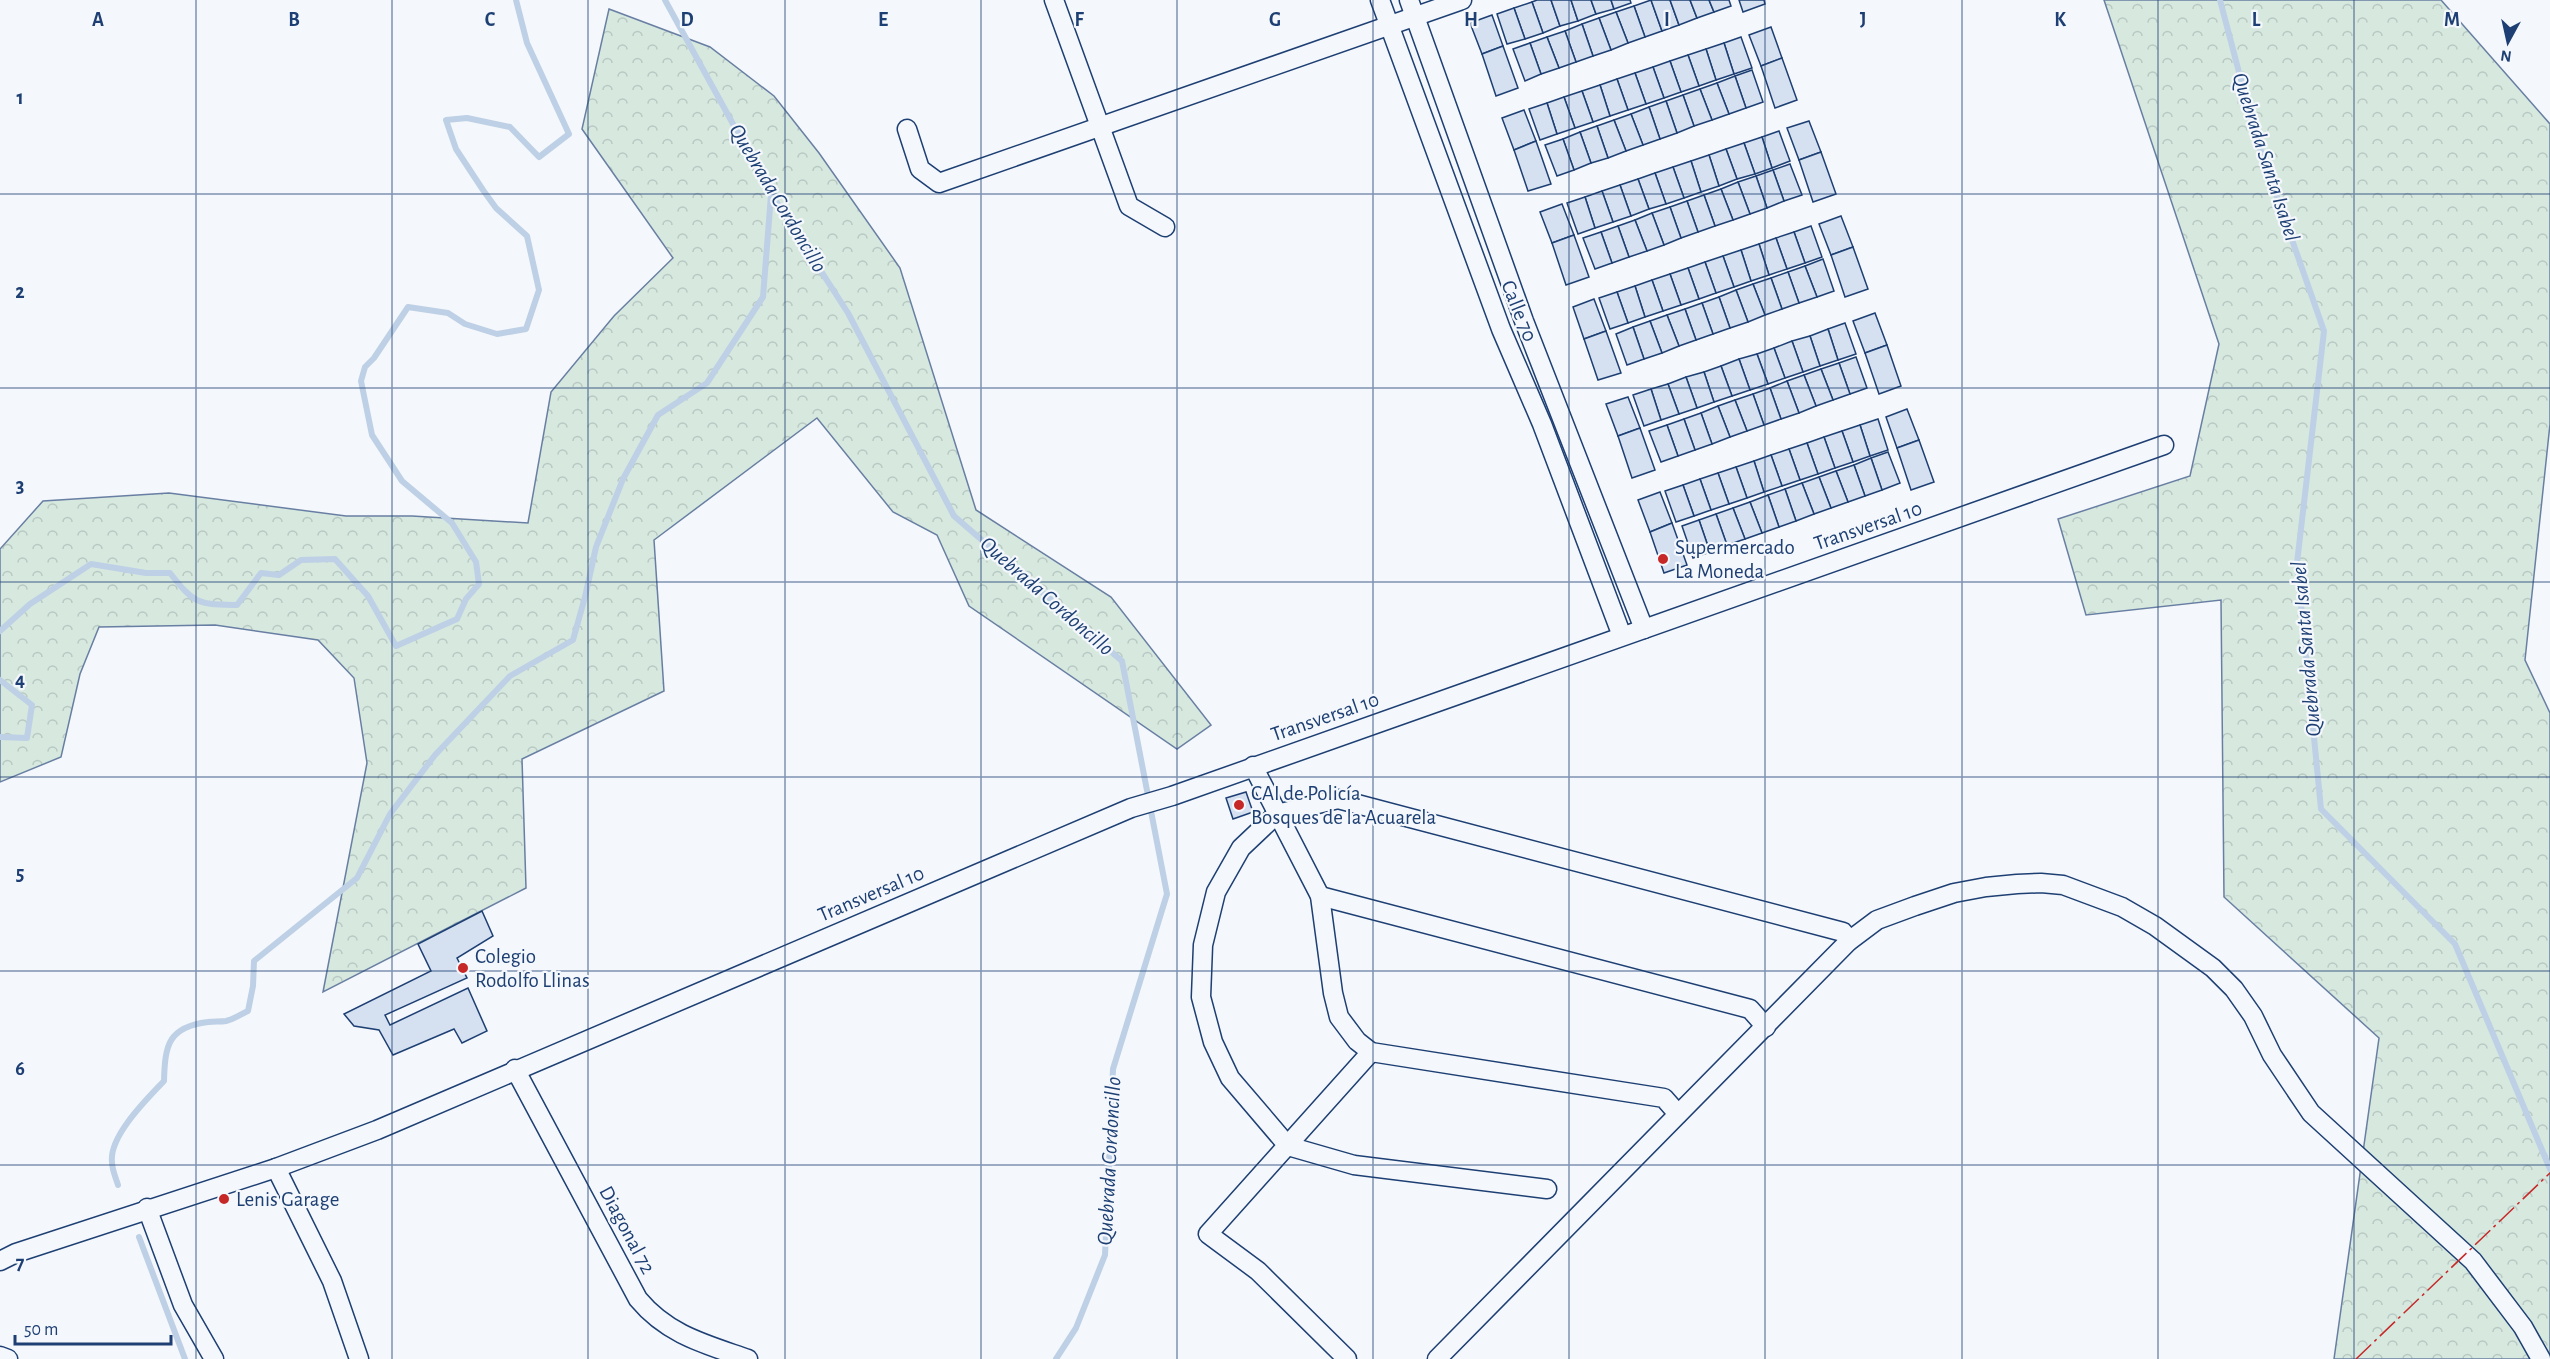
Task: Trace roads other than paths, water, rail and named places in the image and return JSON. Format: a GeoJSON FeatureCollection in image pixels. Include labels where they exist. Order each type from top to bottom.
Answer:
{"type":"FeatureCollection","features":[{"type":"Feature","properties":{"kind":"street"},"geometry":{"type":"LineString","coordinates":[[1054,0],[1129,206],[1166,227]]}},
{"type":"Feature","properties":{"kind":"street","name":"Calle 70"},"geometry":{"type":"LineString","coordinates":[[1380,0],[1501,329],[1542,424],[1622,636]]}},
{"type":"Feature","properties":{"kind":"street"},"geometry":{"type":"LineString","coordinates":[[907,129],[920,169],[939,183],[1389,26],[1412,9],[1462,0]]}},
{"type":"Feature","properties":{"kind":"street","name":"Calle 70"},"geometry":{"type":"LineString","coordinates":[[1412,9],[1524,321],[1644,629]]}},
{"type":"Feature","properties":{"kind":"street","name":"Transversal 10"},"geometry":{"type":"LineString","coordinates":[[0,1262],[16,1253],[147,1208],[276,1168],[377,1130],[1131,808],[1172,796],[2164,445]]}},
{"type":"Feature","properties":{"kind":"street"},"geometry":{"type":"LineString","coordinates":[[1253,766],[1320,896],[1338,1017],[1357,1041],[1371,1052],[1664,1098],[1678,1114]]}},
{"type":"Feature","properties":{"kind":"street"},"geometry":{"type":"LineString","coordinates":[[1547,1189],[1354,1165],[1288,1146],[1230,1078],[1213,1042],[1201,997],[1203,945],[1216,892],[1241,848],[1277,814],[1338,799],[1843,932],[1849,941]]}},
{"type":"Feature","properties":{"kind":"street"},"geometry":{"type":"LineString","coordinates":[[1437,1359],[1849,941],[1877,920],[1954,893],[1986,886],[2041,883],[2062,885],[2122,907],[2155,926],[2213,968],[2234,989],[2253,1016],[2272,1054],[2311,1113],[2473,1261],[2523,1327],[2541,1359]]}},
{"type":"Feature","properties":{"kind":"street"},"geometry":{"type":"LineString","coordinates":[[1320,896],[1750,1009],[1766,1026]]}},
{"type":"Feature","properties":{"kind":"street"},"geometry":{"type":"LineString","coordinates":[[1347,1359],[1258,1271],[1208,1234],[1371,1052]]}},
{"type":"Feature","properties":{"kind":"street","name":"Diagonal 72"},"geometry":{"type":"LineString","coordinates":[[515,1070],[638,1299],[650,1313],[680,1334],[748,1359]]}},
{"type":"Feature","properties":{"kind":"street"},"geometry":{"type":"LineString","coordinates":[[276,1168],[332,1281],[359,1359]]}},
{"type":"Feature","properties":{"kind":"street"},"geometry":{"type":"LineString","coordinates":[[147,1208],[183,1305],[214,1359]]}},
{"type":"Feature","properties":{"kind":"street"},"geometry":{"type":"LineString","coordinates":[[0,1356],[8,1359]]}},
{"type":"Feature","properties":{"kind":"waterway"},"geometry":{"type":"LineString","coordinates":[[0,631],[30,604],[91,564],[146,573],[170,573],[198,601],[237,605],[261,573],[279,575],[301,560],[335,559],[368,596],[396,646],[457,619],[466,599],[479,584],[476,562],[452,523],[402,481],[372,435],[361,381],[365,367],[374,358],[408,307],[448,313],[465,324],[497,334],[526,329],[539,290],[527,236],[496,208],[483,190],[456,149],[446,120],[467,118],[510,127],[539,157],[569,134],[527,43],[516,0]]}},
{"type":"Feature","properties":{"kind":"waterway","name":"Quebrada Cordoncillo"},"geometry":{"type":"LineString","coordinates":[[665,0],[772,195],[848,313],[954,516],[1122,661],[1167,894],[1113,1069],[1105,1255],[1076,1328],[1056,1359]]}},
{"type":"Feature","properties":{"kind":"waterway","name":"Quebrada Santa Isabel"},"geometry":{"type":"LineString","coordinates":[[2220,0],[2256,137],[2324,331],[2297,563],[2321,809],[2455,944],[2550,1169]]}},
{"type":"Feature","properties":{"kind":"waterway"},"geometry":{"type":"LineString","coordinates":[[118,1185],[112,1162],[116,1141],[131,1118],[164,1081],[166,1057],[171,1040],[184,1028],[195,1024],[226,1021],[248,1011],[253,986],[254,961],[357,878],[390,814],[435,755],[510,676],[573,640],[596,547],[623,479],[658,415],[707,383],[763,297],[771,195]]}},
{"type":"Feature","properties":{"kind":"waterway"},"geometry":{"type":"LineString","coordinates":[[0,680],[32,705],[27,738],[0,737]]}},
{"type":"Feature","properties":{"kind":"waterway"},"geometry":{"type":"LineString","coordinates":[[139,1237],[185,1359]]}},
{"type":"Feature","properties":{"kind":"place","name":"Supermercado La Moneda"},"geometry":{"type":"Point","coordinates":[1663,559]}},
{"type":"Feature","properties":{"kind":"place","name":"CAI de Policía Bosques de la Acuarela"},"geometry":{"type":"Point","coordinates":[1239,805]}},
{"type":"Feature","properties":{"kind":"place","name":"Colegio Rodolfo Llinas"},"geometry":{"type":"Point","coordinates":[463,968]}},
{"type":"Feature","properties":{"kind":"place","name":"Lenis Garage"},"geometry":{"type":"Point","coordinates":[224,1199]}}]}
